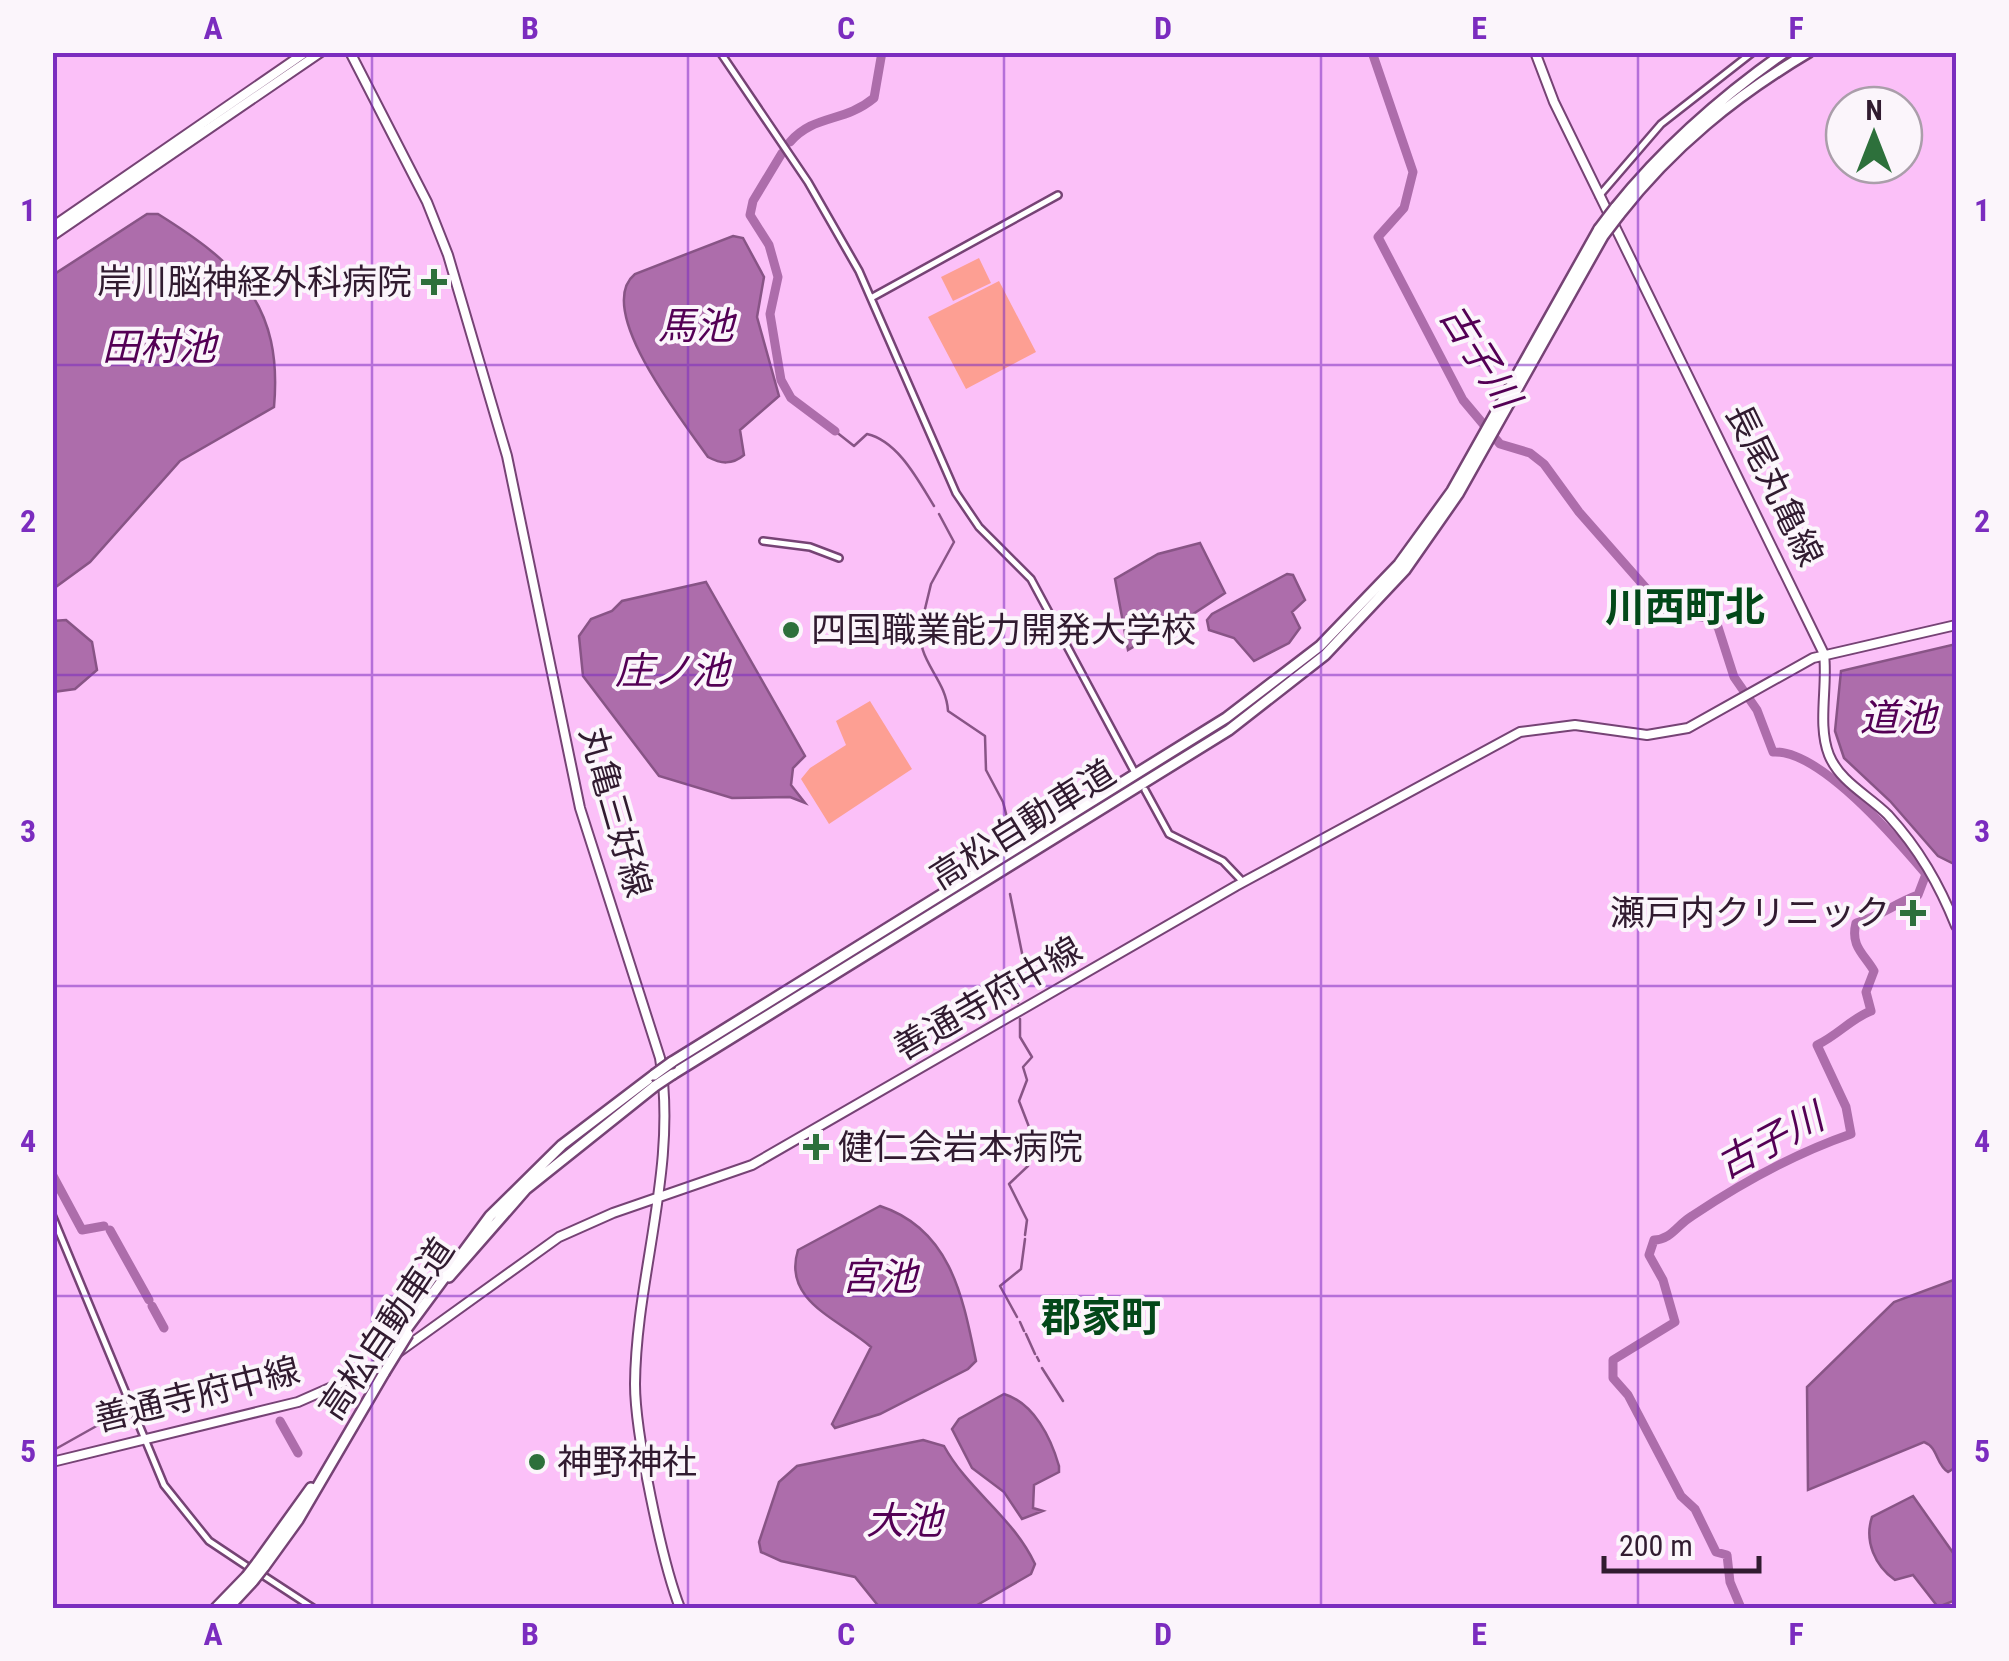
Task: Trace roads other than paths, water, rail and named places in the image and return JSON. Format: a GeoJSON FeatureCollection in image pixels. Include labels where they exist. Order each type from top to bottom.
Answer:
{"type":"FeatureCollection","features":[{"type":"Feature","properties":{"kind":"highway","name":"高松自動車道"},"geometry":{"type":"LineString","coordinates":[[380,1375],[438,1280],[512,1193],[562,1145],[654,1075],[672,1068],[1272,685],[1334,632],[1399,564],[1484,442],[1601,232],[1662,152],[1709,109],[1785,52]]}},
{"type":"Feature","properties":{"kind":"highway","name":"高松自動車道"},"geometry":{"type":"LineString","coordinates":[[1617,211],[1714,116],[1810,52]]}},
{"type":"Feature","properties":{"kind":"highway","name":"高松自動車道"},"geometry":{"type":"LineString","coordinates":[[228,1608],[261,1565],[380,1375],[443,1284],[526,1189],[655,1086],[672,1068]]}},
{"type":"Feature","properties":{"kind":"highway","name":"高松自動車道"},"geometry":{"type":"LineString","coordinates":[[216,1608],[250,1578]]}},
{"type":"Feature","properties":{"kind":"main road"},"geometry":{"type":"LineString","coordinates":[[52,227],[306,52]]}},
{"type":"Feature","properties":{"kind":"main road"},"geometry":{"type":"LineString","coordinates":[[52,236],[321,52]]}},
{"type":"Feature","properties":{"kind":"main road","name":"丸亀三好線"},"geometry":{"type":"LineString","coordinates":[[350,52],[428,202],[448,255],[506,452],[576,794],[660,1058],[666,1112],[636,1400],[680,1608]]}},
{"type":"Feature","properties":{"kind":"main road","name":"長尾丸亀線"},"geometry":{"type":"LineString","coordinates":[[1535,52],[1599,196],[1824,654],[1824,737],[1829,756],[1839,773],[1887,814],[1925,861],[1956,926]]}},
{"type":"Feature","properties":{"kind":"main road","name":"善通寺府中線"},"geometry":{"type":"LineString","coordinates":[[52,1462],[298,1402],[358,1376],[396,1354],[546,1245],[657,1198],[752,1165],[1243,882],[1520,732],[1575,725],[1627,735],[1660,734],[1698,723],[1824,654],[1956,625]]}},
{"type":"Feature","properties":{"kind":"street"},"geometry":{"type":"LineString","coordinates":[[720,52],[808,182],[871,298],[956,493],[970,516],[1022,567],[1039,591],[1134,771]]}},
{"type":"Feature","properties":{"kind":"street"},"geometry":{"type":"LineString","coordinates":[[1599,196],[1661,124],[1754,52]]}},
{"type":"Feature","properties":{"kind":"street"},"geometry":{"type":"LineString","coordinates":[[871,298],[1058,194]]}},
{"type":"Feature","properties":{"kind":"street"},"geometry":{"type":"LineString","coordinates":[[764,540],[810,548],[838,558]]}},
{"type":"Feature","properties":{"kind":"street"},"geometry":{"type":"LineString","coordinates":[[1144,790],[1169,834],[1222,861],[1243,882]]}},
{"type":"Feature","properties":{"kind":"street"},"geometry":{"type":"LineString","coordinates":[[52,1216],[164,1485],[209,1541],[312,1608]]}},
{"type":"Feature","properties":{"kind":"water","name":"田村池"},"geometry":{"type":"Polygon","coordinates":[[[147,214],[158,214],[186,232],[232,270],[249,291],[271,341],[274,407],[180,461],[90,562],[53,589],[53,275],[147,214]]]}},
{"type":"Feature","properties":{"kind":"water","name":"馬池"},"geometry":{"type":"Polygon","coordinates":[[[733,236],[743,238],[764,277],[757,317],[779,396],[740,430],[744,455],[726,462],[708,457],[647,367],[625,313],[625,291],[635,274],[733,236]]]}},
{"type":"Feature","properties":{"kind":"water"},"geometry":{"type":"Polygon","coordinates":[[[1200,543],[1225,593],[1190,616],[1155,622],[1145,640],[1128,650],[1115,579],[1158,554],[1200,543]]]}},
{"type":"Feature","properties":{"kind":"water"},"geometry":{"type":"Polygon","coordinates":[[[1287,574],[1293,575],[1305,600],[1292,612],[1300,628],[1289,643],[1254,661],[1234,638],[1209,630],[1207,620],[1212,614],[1287,574]]]}},
{"type":"Feature","properties":{"kind":"water","name":"庄ノ池"},"geometry":{"type":"Polygon","coordinates":[[[706,582],[805,756],[793,768],[791,785],[805,803],[790,797],[732,798],[659,776],[583,676],[579,636],[591,619],[612,611],[622,601],[706,582]]]}},
{"type":"Feature","properties":{"kind":"water"},"geometry":{"type":"Polygon","coordinates":[[[66,620],[92,642],[97,670],[75,689],[53,692],[53,621],[66,620]]]}},
{"type":"Feature","properties":{"kind":"water","name":"道池"},"geometry":{"type":"Polygon","coordinates":[[[1956,644],[1956,865],[1938,856],[1890,801],[1844,758],[1835,731],[1841,671],[1956,644]]]}},
{"type":"Feature","properties":{"kind":"water","name":"宮池"},"geometry":{"type":"Polygon","coordinates":[[[880,1206],[923,1231],[950,1268],[966,1313],[976,1361],[968,1369],[880,1414],[835,1428],[832,1424],[871,1347],[806,1296],[795,1268],[798,1250],[880,1206]]]}},
{"type":"Feature","properties":{"kind":"water"},"geometry":{"type":"Polygon","coordinates":[[[1956,1279],[1956,1467],[1948,1472],[1924,1442],[1808,1490],[1807,1387],[1894,1302],[1956,1279]]]}},
{"type":"Feature","properties":{"kind":"water"},"geometry":{"type":"Polygon","coordinates":[[[1004,1394],[1024,1405],[1040,1423],[1059,1466],[1059,1472],[1034,1485],[1033,1508],[1043,1511],[1022,1519],[1004,1492],[972,1468],[952,1429],[959,1419],[1004,1394]]]}},
{"type":"Feature","properties":{"kind":"water","name":"大池"},"geometry":{"type":"Polygon","coordinates":[[[923,1440],[944,1446],[1015,1532],[1035,1564],[1031,1574],[972,1608],[880,1608],[855,1577],[781,1561],[761,1552],[759,1542],[779,1482],[797,1466],[923,1440]]]}},
{"type":"Feature","properties":{"kind":"water"},"geometry":{"type":"Polygon","coordinates":[[[1913,1496],[1956,1557],[1956,1600],[1938,1607],[1913,1575],[1895,1580],[1888,1574],[1870,1544],[1872,1517],[1913,1496]]]}},
{"type":"Feature","properties":{"kind":"waterway"},"geometry":{"type":"LineString","coordinates":[[790,142],[809,127],[874,98],[882,52]]}},
{"type":"Feature","properties":{"kind":"waterway","name":"古子川"},"geometry":{"type":"LineString","coordinates":[[1372,52],[1413,172],[1404,208],[1378,237],[1463,400],[1500,444],[1530,453],[1544,464],[1579,512],[1667,612],[1709,618],[1718,627],[1734,677],[1757,710],[1773,752],[1792,755],[1834,780],[1926,874],[1918,895],[1856,923],[1856,944],[1874,971],[1866,992],[1871,1011],[1817,1045],[1846,1107],[1851,1134],[1769,1170],[1710,1204],[1665,1237],[1654,1240],[1649,1255],[1663,1280],[1675,1322],[1613,1360],[1613,1378],[1628,1395],[1681,1496],[1695,1509],[1716,1552],[1727,1555],[1730,1582],[1741,1608]]}},
{"type":"Feature","properties":{"kind":"waterway"},"geometry":{"type":"LineString","coordinates":[[782,153],[753,201],[750,215],[769,245],[778,277],[770,314],[781,380],[791,398],[835,431]]}},
{"type":"Feature","properties":{"kind":"waterway"},"geometry":{"type":"LineString","coordinates":[[835,431],[854,446],[867,434],[888,445],[906,463],[934,506]]}},
{"type":"Feature","properties":{"kind":"waterway"},"geometry":{"type":"LineString","coordinates":[[924,613],[931,584],[954,542],[939,514]]}},
{"type":"Feature","properties":{"kind":"waterway"},"geometry":{"type":"LineString","coordinates":[[922,622],[922,647],[942,688],[948,711],[985,736],[986,770],[1003,802],[1010,829]]}},
{"type":"Feature","properties":{"kind":"waterway"},"geometry":{"type":"LineString","coordinates":[[1010,894],[1023,958],[1016,985],[1018,1003]]}},
{"type":"Feature","properties":{"kind":"waterway"},"geometry":{"type":"LineString","coordinates":[[1020,1019],[1020,1037],[1032,1057],[1023,1067],[1027,1080],[1019,1101],[1036,1145],[1028,1166],[1009,1184],[1027,1220],[1025,1235]]}},
{"type":"Feature","properties":{"kind":"waterway"},"geometry":{"type":"LineString","coordinates":[[53,1176],[82,1230],[104,1226]]}},
{"type":"Feature","properties":{"kind":"waterway"},"geometry":{"type":"LineString","coordinates":[[110,1230],[149,1300]]}},
{"type":"Feature","properties":{"kind":"waterway"},"geometry":{"type":"LineString","coordinates":[[1017,1317],[1000,1286],[1021,1269],[1025,1239]]}},
{"type":"Feature","properties":{"kind":"waterway"},"geometry":{"type":"LineString","coordinates":[[152,1306],[164,1328]]}},
{"type":"Feature","properties":{"kind":"waterway"},"geometry":{"type":"LineString","coordinates":[[1020,1322],[1024,1331]]}},
{"type":"Feature","properties":{"kind":"waterway"},"geometry":{"type":"LineString","coordinates":[[1026,1334],[1035,1354]]}},
{"type":"Feature","properties":{"kind":"waterway"},"geometry":{"type":"LineString","coordinates":[[1037,1357],[1039,1361]]}},
{"type":"Feature","properties":{"kind":"waterway"},"geometry":{"type":"LineString","coordinates":[[1042,1368],[1063,1401]]}},
{"type":"Feature","properties":{"kind":"waterway"},"geometry":{"type":"LineString","coordinates":[[52,1451],[125,1410]]}},
{"type":"Feature","properties":{"kind":"waterway"},"geometry":{"type":"LineString","coordinates":[[280,1421],[298,1453]]}},
{"type":"Feature","properties":{"kind":"place","name":"岸川脳神経外科病院"},"geometry":{"type":"Point","coordinates":[434,282]}},
{"type":"Feature","properties":{"kind":"place","name":"四国職業能力開発大学校"},"geometry":{"type":"Point","coordinates":[791,630]}},
{"type":"Feature","properties":{"kind":"place","name":"瀬戸内クリニック"},"geometry":{"type":"Point","coordinates":[1913,913]}},
{"type":"Feature","properties":{"kind":"place","name":"健仁会岩本病院"},"geometry":{"type":"Point","coordinates":[816,1147]}},
{"type":"Feature","properties":{"kind":"place","name":"神野神社"},"geometry":{"type":"Point","coordinates":[537,1462]}},
{"type":"Feature","properties":{"kind":"district","name":"川西町北"},"geometry":{"type":"Point","coordinates":[1685,607]}},
{"type":"Feature","properties":{"kind":"district","name":"郡家町"},"geometry":{"type":"Point","coordinates":[1101,1317]}}]}
